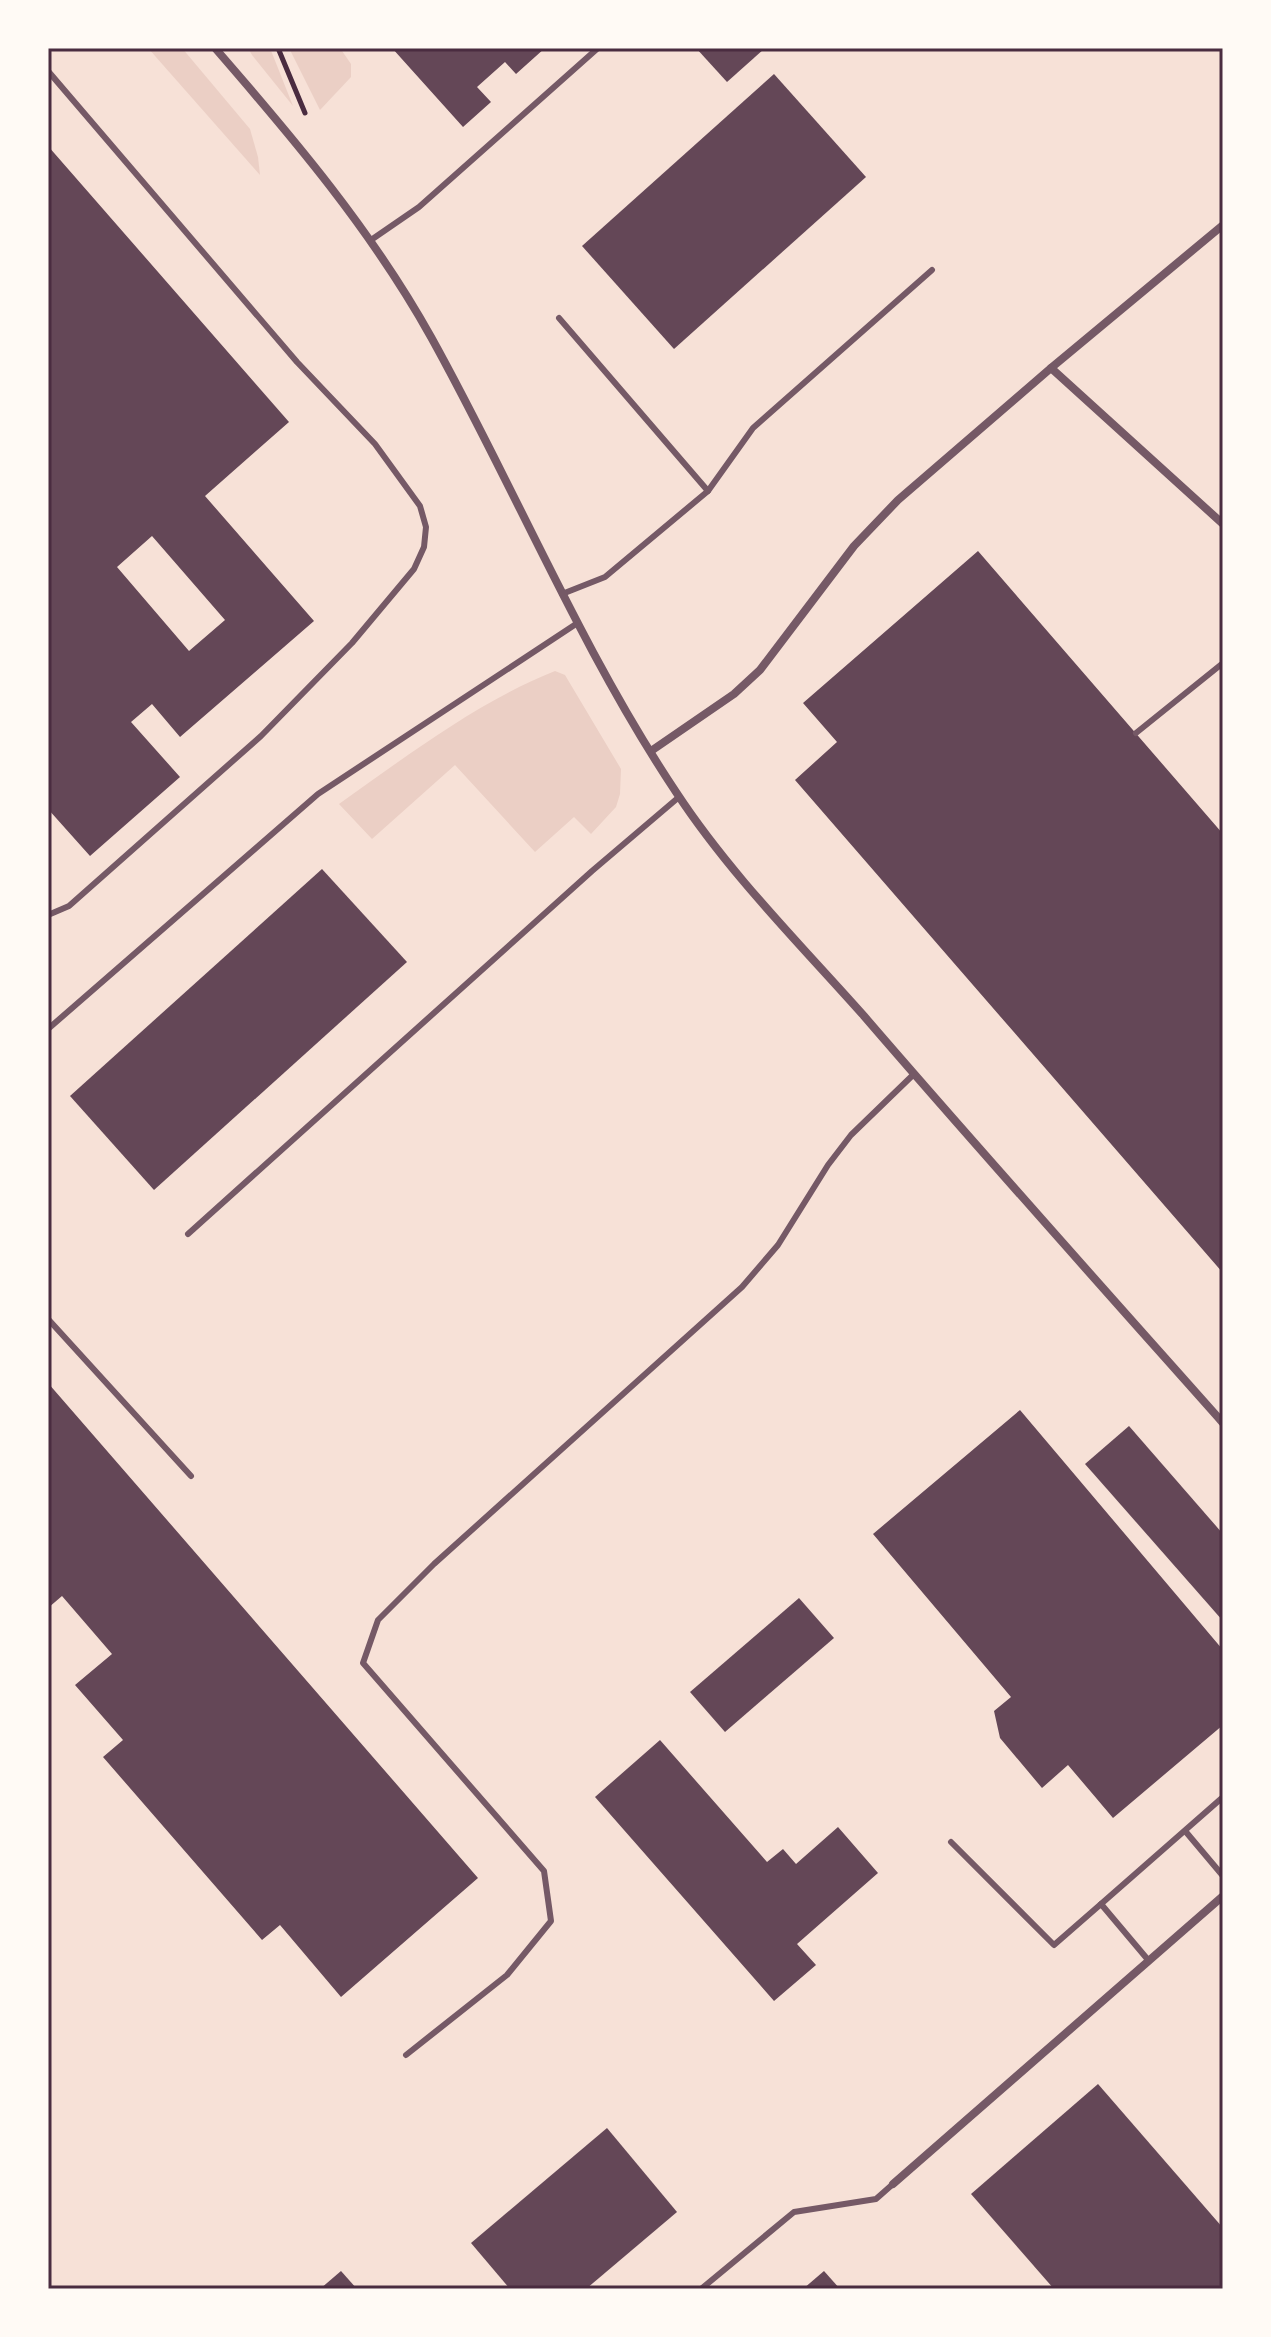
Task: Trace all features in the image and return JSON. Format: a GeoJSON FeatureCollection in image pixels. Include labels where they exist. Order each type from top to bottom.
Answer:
{"type":"FeatureCollection","features":[{"type":"Feature","properties":{"kind":"street"},"geometry":{"type":"LineString","coordinates":[[215,48],[289,134],[371,240],[430,334],[486,439],[576,624],[679,797],[734,867],[1223,1423]]}},
{"type":"Feature","properties":{"kind":"street"},"geometry":{"type":"LineString","coordinates":[[651,751],[734,694],[760,670],[854,546],[898,500],[1223,225]]}},
{"type":"Feature","properties":{"kind":"street"},"geometry":{"type":"LineString","coordinates":[[1051,368],[1223,524]]}},
{"type":"Feature","properties":{"kind":"street"},"geometry":{"type":"LineString","coordinates":[[893,2184],[1223,1896]]}},
{"type":"Feature","properties":{"kind":"lane"},"geometry":{"type":"LineString","coordinates":[[371,240],[419,207],[598,48]]}},
{"type":"Feature","properties":{"kind":"lane"},"geometry":{"type":"LineString","coordinates":[[48,71],[297,362],[375,444],[420,506],[426,527],[424,547],[414,569],[318,679],[261,736],[69,906],[48,915]]}},
{"type":"Feature","properties":{"kind":"lane"},"geometry":{"type":"LineString","coordinates":[[562,594],[605,577],[708,491],[753,428],[932,270]]}},
{"type":"Feature","properties":{"kind":"lane"},"geometry":{"type":"LineString","coordinates":[[559,318],[708,491]]}},
{"type":"Feature","properties":{"kind":"lane"},"geometry":{"type":"LineString","coordinates":[[48,1029],[318,794],[576,624]]}},
{"type":"Feature","properties":{"kind":"lane"},"geometry":{"type":"LineString","coordinates":[[1136,733],[1223,663]]}},
{"type":"Feature","properties":{"kind":"lane"},"geometry":{"type":"LineString","coordinates":[[188,1234],[592,871],[679,797]]}},
{"type":"Feature","properties":{"kind":"lane"},"geometry":{"type":"LineString","coordinates":[[406,2055],[507,1975],[551,1921],[544,1871],[363,1663],[378,1620],[434,1564],[742,1287],[778,1245],[828,1165],[851,1135],[914,1074]]}},
{"type":"Feature","properties":{"kind":"lane"},"geometry":{"type":"LineString","coordinates":[[48,1319],[191,1476]]}},
{"type":"Feature","properties":{"kind":"lane"},"geometry":{"type":"LineString","coordinates":[[951,1842],[1054,1945],[1223,1797]]}},
{"type":"Feature","properties":{"kind":"lane"},"geometry":{"type":"LineString","coordinates":[[1186,1832],[1223,1876]]}},
{"type":"Feature","properties":{"kind":"lane"},"geometry":{"type":"LineString","coordinates":[[1101,1904],[1149,1961]]}},
{"type":"Feature","properties":{"kind":"lane"},"geometry":{"type":"LineString","coordinates":[[701,2289],[794,2212],[876,2199],[893,2184]]}},
{"type":"Feature","properties":{"kind":"path"},"geometry":{"type":"LineString","coordinates":[[278,48],[307,117],[289,134]]}},
{"type":"Feature","properties":{"kind":"shaded area"},"geometry":{"type":"Polygon","coordinates":[[[148,48],[182,48],[250,129],[260,175],[148,48]]]}},
{"type":"Feature","properties":{"kind":"shaded area"},"geometry":{"type":"Polygon","coordinates":[[[248,48],[270,48],[293,106],[252,55],[248,48]]]}},
{"type":"Feature","properties":{"kind":"shaded area"},"geometry":{"type":"Polygon","coordinates":[[[289,48],[340,48],[351,64],[351,77],[320,110],[289,48]]]}},
{"type":"Feature","properties":{"kind":"shaded area"},"geometry":{"type":"Polygon","coordinates":[[[555,671],[565,675],[621,769],[616,807],[591,834],[574,817],[535,852],[455,765],[372,839],[339,804],[470,714],[555,671]]]}},
{"type":"Feature","properties":{"kind":"building"},"geometry":{"type":"Polygon","coordinates":[[[392,48],[545,48],[516,74],[505,62],[477,87],[491,102],[463,127],[392,48]]]}},
{"type":"Feature","properties":{"kind":"building"},"geometry":{"type":"Polygon","coordinates":[[[696,48],[765,48],[727,82],[696,48]]]}},
{"type":"Feature","properties":{"kind":"building"},"geometry":{"type":"Polygon","coordinates":[[[774,74],[866,177],[674,349],[582,246],[774,74]]]}},
{"type":"Feature","properties":{"kind":"building"},"geometry":{"type":"Polygon","coordinates":[[[48,146],[289,422],[205,496],[314,621],[180,737],[152,704],[131,722],[180,777],[90,856],[48,809],[48,146]],[[152,536],[117,567],[189,651],[225,620],[152,536]]]}},
{"type":"Feature","properties":{"kind":"building"},"geometry":{"type":"Polygon","coordinates":[[[978,551],[1223,834],[1223,1273],[795,780],[837,742],[803,703],[978,551]]]}},
{"type":"Feature","properties":{"kind":"building"},"geometry":{"type":"Polygon","coordinates":[[[322,869],[407,962],[154,1190],[70,1096],[322,869]]]}},
{"type":"Feature","properties":{"kind":"building"},"geometry":{"type":"Polygon","coordinates":[[[48,1383],[478,1878],[341,1997],[280,1925],[262,1940],[103,1757],[123,1740],[75,1685],[112,1654],[62,1596],[48,1608],[48,1383]]]}},
{"type":"Feature","properties":{"kind":"building"},"geometry":{"type":"Polygon","coordinates":[[[1020,1410],[1223,1650],[1223,1725],[1113,1818],[1068,1765],[1042,1788],[1000,1738],[994,1711],[1011,1697],[873,1534],[1020,1410]]]}},
{"type":"Feature","properties":{"kind":"building"},"geometry":{"type":"Polygon","coordinates":[[[1129,1426],[1223,1534],[1223,1621],[1085,1464],[1129,1426]]]}},
{"type":"Feature","properties":{"kind":"building"},"geometry":{"type":"Polygon","coordinates":[[[799,1598],[834,1638],[725,1732],[690,1692],[799,1598]]]}},
{"type":"Feature","properties":{"kind":"building"},"geometry":{"type":"Polygon","coordinates":[[[660,1740],[767,1862],[783,1849],[796,1864],[838,1827],[878,1873],[797,1944],[816,1965],[774,2001],[595,1797],[660,1740]]]}},
{"type":"Feature","properties":{"kind":"building"},"geometry":{"type":"Polygon","coordinates":[[[1098,2084],[1223,2228],[1223,2289],[1054,2289],[971,2194],[1098,2084]]]}},
{"type":"Feature","properties":{"kind":"building"},"geometry":{"type":"Polygon","coordinates":[[[607,2128],[677,2212],[586,2289],[510,2289],[471,2243],[607,2128]]]}},
{"type":"Feature","properties":{"kind":"building"},"geometry":{"type":"Polygon","coordinates":[[[341,2271],[357,2289],[320,2289],[341,2271]]]}},
{"type":"Feature","properties":{"kind":"building"},"geometry":{"type":"Polygon","coordinates":[[[824,2271],[840,2289],[803,2289],[824,2271]]]}}]}
